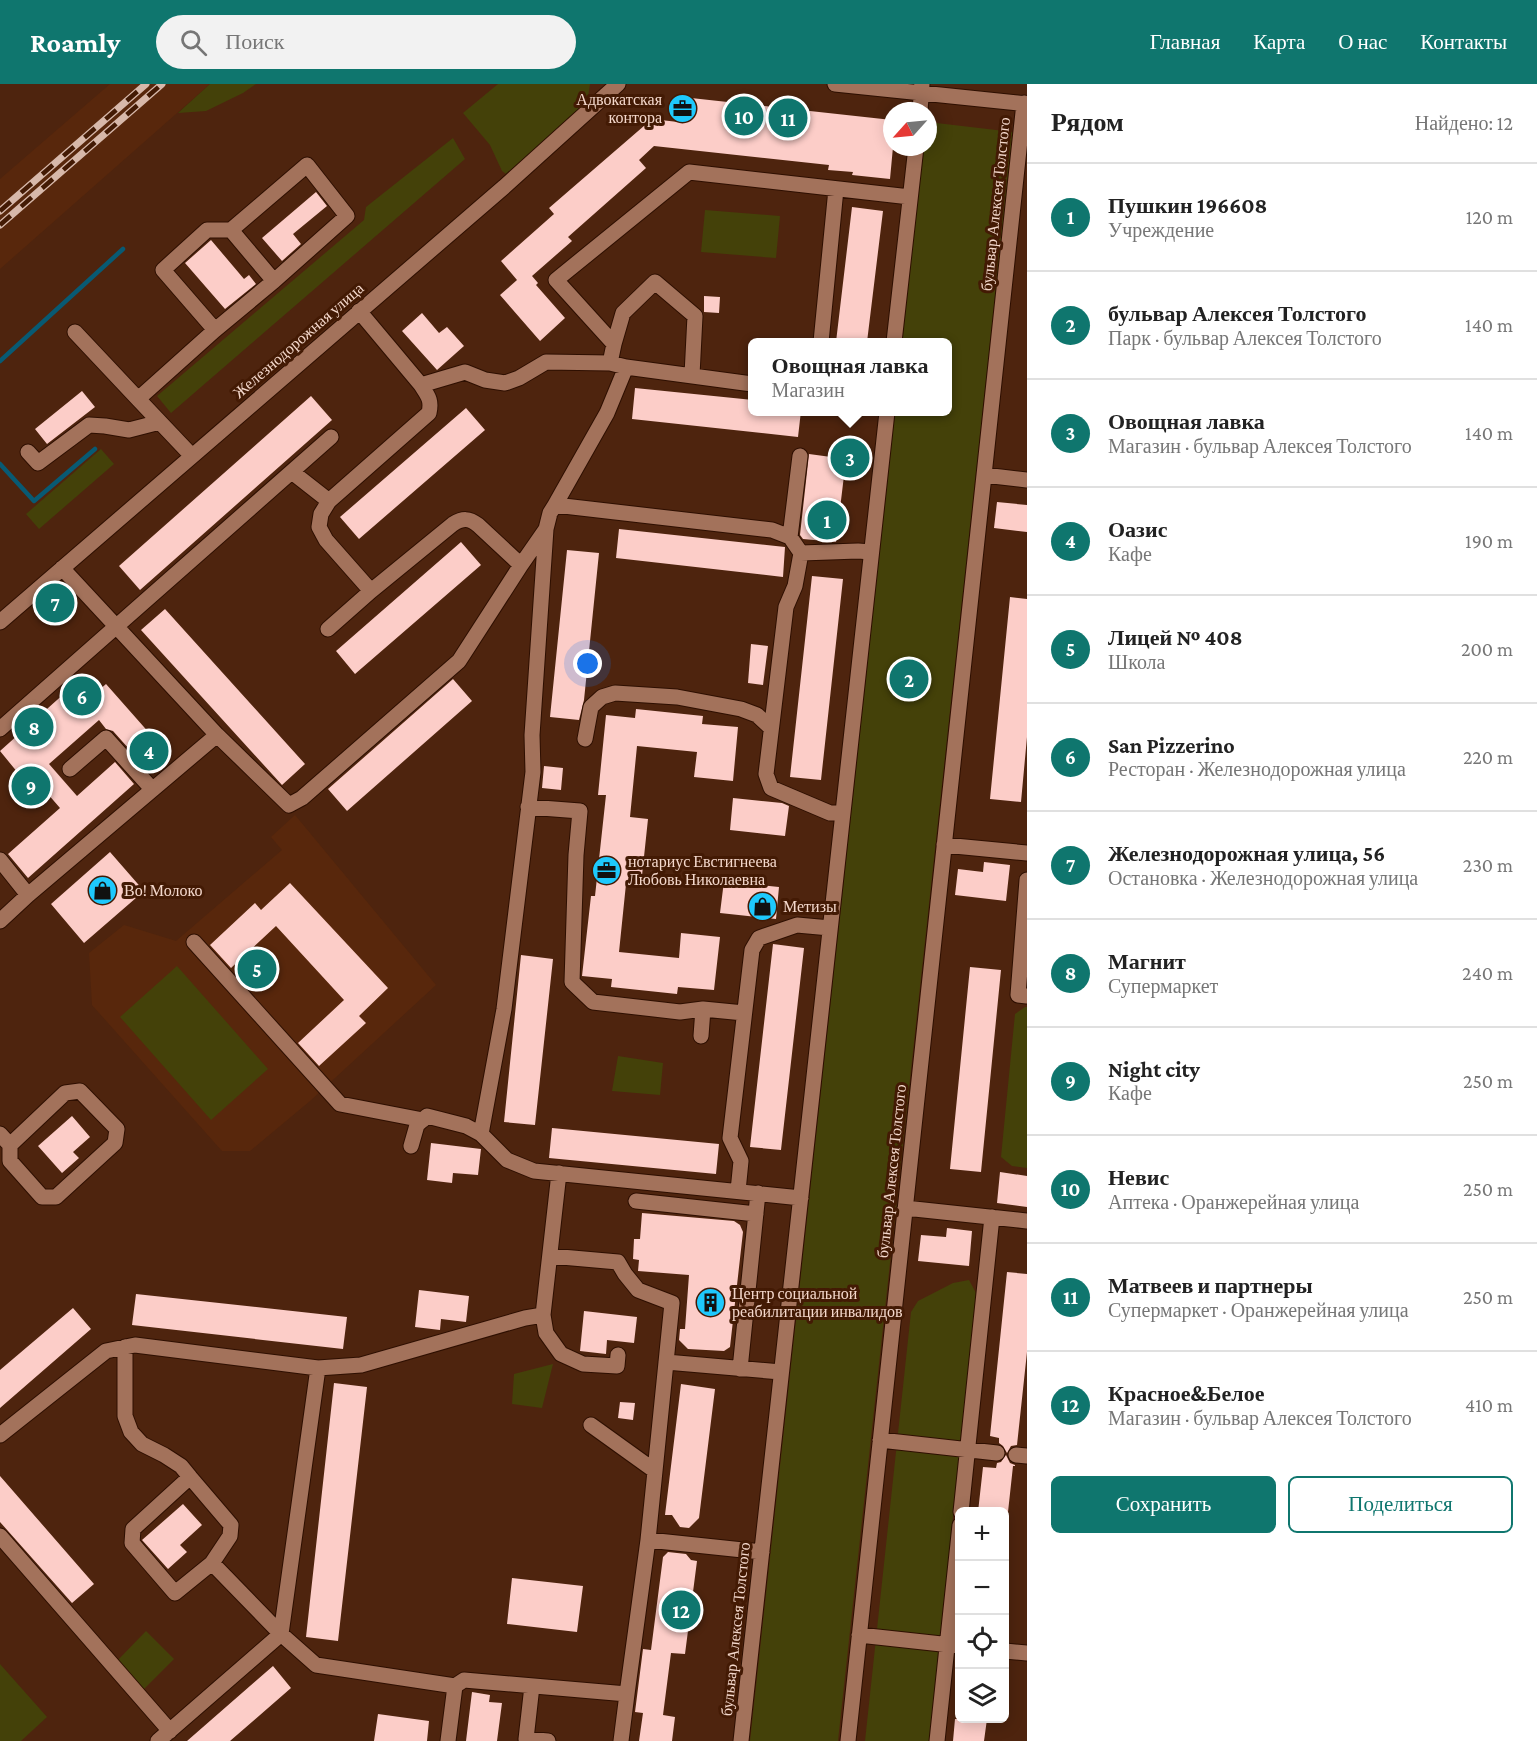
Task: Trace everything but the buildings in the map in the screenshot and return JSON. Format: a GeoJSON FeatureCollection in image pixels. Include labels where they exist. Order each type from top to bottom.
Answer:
{"type":"FeatureCollection","features":[{"type":"Feature","properties":{"kind":"street","name":"Железнодорожная улица"},"geometry":{"type":"LineString","coordinates":[[0,622],[504,187],[618,84]]}},
{"type":"Feature","properties":{"kind":"street"},"geometry":{"type":"LineString","coordinates":[[835,84],[922,88],[1026,104]]}},
{"type":"Feature","properties":{"kind":"street","name":"бульвар Алексея Толстого"},"geometry":{"type":"LineString","coordinates":[[848,1741],[984,475],[1020,201],[1026,104]]}},
{"type":"Feature","properties":{"kind":"street"},"geometry":{"type":"LineString","coordinates":[[894,338],[915,156]]}},
{"type":"Feature","properties":{"kind":"street"},"geometry":{"type":"LineString","coordinates":[[138,399],[347,216],[307,165],[231,230],[207,230],[163,270],[215,330]]}},
{"type":"Feature","properties":{"kind":"street"},"geometry":{"type":"LineString","coordinates":[[614,344],[556,280],[689,172],[910,197]]}},
{"type":"Feature","properties":{"kind":"street"},"geometry":{"type":"LineString","coordinates":[[820,338],[836,189]]}},
{"type":"Feature","properties":{"kind":"street"},"geometry":{"type":"LineString","coordinates":[[231,230],[274,281]]}},
{"type":"Feature","properties":{"kind":"street"},"geometry":{"type":"LineString","coordinates":[[610,363],[623,313],[655,282],[695,316],[692,375]]}},
{"type":"Feature","properties":{"kind":"street"},"geometry":{"type":"LineString","coordinates":[[359,311],[421,385],[431,405],[429,413],[329,501],[321,514],[319,526],[326,540],[371,591]]}},
{"type":"Feature","properties":{"kind":"street"},"geometry":{"type":"LineString","coordinates":[[75,332],[192,456]]}},
{"type":"Feature","properties":{"kind":"street"},"geometry":{"type":"LineString","coordinates":[[421,385],[465,372],[485,380],[505,382],[519,378],[546,362],[610,363],[748,383]]}},
{"type":"Feature","properties":{"kind":"street"},"geometry":{"type":"LineString","coordinates":[[481,1134],[504,1009],[533,772],[532,735],[546,529],[550,513],[607,413],[626,367]]}},
{"type":"Feature","properties":{"kind":"street","name":"бульвар Алексея Толстого"},"geometry":{"type":"LineString","coordinates":[[741,1741],[886,416]]}},
{"type":"Feature","properties":{"kind":"street"},"geometry":{"type":"LineString","coordinates":[[28,452],[38,463],[89,425],[129,430],[160,422]]}},
{"type":"Feature","properties":{"kind":"street"},"geometry":{"type":"LineString","coordinates":[[0,729],[331,437]]}},
{"type":"Feature","properties":{"kind":"street"},"geometry":{"type":"LineString","coordinates":[[790,537],[800,456]]}},
{"type":"Feature","properties":{"kind":"street"},"geometry":{"type":"LineString","coordinates":[[292,472],[329,501]]}},
{"type":"Feature","properties":{"kind":"street"},"geometry":{"type":"LineString","coordinates":[[984,475],[1027,480]]}},
{"type":"Feature","properties":{"kind":"street"},"geometry":{"type":"LineString","coordinates":[[555,505],[772,530],[790,537],[801,553],[795,586],[786,608],[766,774],[771,788],[830,813],[843,813]]}},
{"type":"Feature","properties":{"kind":"street"},"geometry":{"type":"LineString","coordinates":[[328,629],[371,591],[462,519],[472,520],[521,565]]}},
{"type":"Feature","properties":{"kind":"street"},"geometry":{"type":"LineString","coordinates":[[62,568],[217,735],[289,805],[302,798],[459,661],[546,529]]}},
{"type":"Feature","properties":{"kind":"street"},"geometry":{"type":"LineString","coordinates":[[801,553],[871,552]]}},
{"type":"Feature","properties":{"kind":"street"},"geometry":{"type":"LineString","coordinates":[[585,739],[591,707],[602,697],[615,693],[677,697],[741,709],[757,715],[771,728]]}},
{"type":"Feature","properties":{"kind":"street"},"geometry":{"type":"LineString","coordinates":[[0,921],[217,735]]}},
{"type":"Feature","properties":{"kind":"street"},"geometry":{"type":"LineString","coordinates":[[70,769],[105,738],[152,789]]}},
{"type":"Feature","properties":{"kind":"street"},"geometry":{"type":"LineString","coordinates":[[528,807],[580,811],[576,855],[572,982],[593,1002],[680,1012],[703,1009],[744,1014]]}},
{"type":"Feature","properties":{"kind":"street"},"geometry":{"type":"LineString","coordinates":[[944,845],[1027,853]]}},
{"type":"Feature","properties":{"kind":"street"},"geometry":{"type":"LineString","coordinates":[[0,860],[28,895]]}},
{"type":"Feature","properties":{"kind":"street"},"geometry":{"type":"LineString","coordinates":[[1027,880],[1018,995],[1027,996]]}},
{"type":"Feature","properties":{"kind":"street"},"geometry":{"type":"LineString","coordinates":[[738,1191],[741,1161],[730,1138],[752,950],[759,938],[797,925],[830,928]]}},
{"type":"Feature","properties":{"kind":"street"},"geometry":{"type":"LineString","coordinates":[[194,942],[340,1104],[423,1120]]}},
{"type":"Feature","properties":{"kind":"street"},"geometry":{"type":"LineString","coordinates":[[701,1036],[703,1009]]}},
{"type":"Feature","properties":{"kind":"street"},"geometry":{"type":"LineString","coordinates":[[80,1091],[117,1129],[115,1143],[56,1197],[42,1197],[23,1176],[10,1161],[5,1140],[65,1093],[80,1091]]}},
{"type":"Feature","properties":{"kind":"street"},"geometry":{"type":"LineString","coordinates":[[411,1146],[417,1125],[427,1116],[466,1126],[481,1134],[507,1161],[534,1171],[801,1198]]}},
{"type":"Feature","properties":{"kind":"street"},"geometry":{"type":"LineString","coordinates":[[559,1173],[543,1315],[546,1332],[561,1354],[583,1364],[617,1366],[618,1355]]}},
{"type":"Feature","properties":{"kind":"street"},"geometry":{"type":"LineString","coordinates":[[740,1369],[758,1193]]}},
{"type":"Feature","properties":{"kind":"street"},"geometry":{"type":"LineString","coordinates":[[636,1202],[756,1214]]}},
{"type":"Feature","properties":{"kind":"street"},"geometry":{"type":"LineString","coordinates":[[905,1208],[1027,1221]]}},
{"type":"Feature","properties":{"kind":"street"},"geometry":{"type":"LineString","coordinates":[[961,1507],[992,1217]]}},
{"type":"Feature","properties":{"kind":"street"},"geometry":{"type":"LineString","coordinates":[[550,1256],[618,1262],[638,1290],[672,1303],[648,1540],[621,1741]]}},
{"type":"Feature","properties":{"kind":"street"},"geometry":{"type":"LineString","coordinates":[[0,1435],[106,1351],[135,1346],[318,1368],[361,1365],[525,1318],[543,1315]]}},
{"type":"Feature","properties":{"kind":"street"},"geometry":{"type":"LineString","coordinates":[[125,1347],[125,1416],[131,1432],[142,1444],[181,1466],[231,1525],[230,1536],[212,1563],[175,1593],[132,1543],[133,1529],[190,1477]]}},
{"type":"Feature","properties":{"kind":"street"},"geometry":{"type":"LineString","coordinates":[[666,1362],[782,1372]]}},
{"type":"Feature","properties":{"kind":"street"},"geometry":{"type":"LineString","coordinates":[[0,1536],[164,1736],[281,1634],[318,1368]]}},
{"type":"Feature","properties":{"kind":"street"},"geometry":{"type":"LineString","coordinates":[[591,1425],[655,1471]]}},
{"type":"Feature","properties":{"kind":"street"},"geometry":{"type":"LineString","coordinates":[[880,1440],[998,1453]]}},
{"type":"Feature","properties":{"kind":"street"},"geometry":{"type":"LineString","coordinates":[[648,1540],[762,1552]]}},
{"type":"Feature","properties":{"kind":"street"},"geometry":{"type":"LineString","coordinates":[[937,1741],[953,1645],[958,1561]]}},
{"type":"Feature","properties":{"kind":"street"},"geometry":{"type":"LineString","coordinates":[[212,1563],[281,1634],[316,1665],[455,1686],[464,1680],[627,1694]]}},
{"type":"Feature","properties":{"kind":"street"},"geometry":{"type":"LineString","coordinates":[[859,1635],[953,1645]]}},
{"type":"Feature","properties":{"kind":"street"},"geometry":{"type":"LineString","coordinates":[[1009,1651],[1027,1653]]}},
{"type":"Feature","properties":{"kind":"street"},"geometry":{"type":"LineString","coordinates":[[448,1741],[455,1686]]}},
{"type":"Feature","properties":{"kind":"street"},"geometry":{"type":"LineString","coordinates":[[532,1686],[526,1739],[548,1741]]}},
{"type":"Feature","properties":{"kind":"shaded area"},"geometry":{"type":"Polygon","coordinates":[[[110,84],[210,84],[0,269],[0,179],[110,84]]]}},
{"type":"Feature","properties":{"kind":"shaded area"},"geometry":{"type":"Polygon","coordinates":[[[210,84],[256,84],[206,111],[178,113],[210,84]]]}},
{"type":"Feature","properties":{"kind":"shaded area"},"geometry":{"type":"Polygon","coordinates":[[[498,84],[590,84],[588,97],[580,109],[506,174],[502,171],[490,145],[463,113],[498,84]]]}},
{"type":"Feature","properties":{"kind":"shaded area"},"geometry":{"type":"Polygon","coordinates":[[[937,123],[1013,132],[838,1741],[750,1741],[895,416],[952,416],[952,338],[902,338],[922,156],[937,156],[937,123]]]}},
{"type":"Feature","properties":{"kind":"shaded area"},"geometry":{"type":"Polygon","coordinates":[[[453,138],[465,159],[171,413],[157,396],[364,220],[366,207],[453,138]]]}},
{"type":"Feature","properties":{"kind":"shaded area"},"geometry":{"type":"Polygon","coordinates":[[[705,210],[780,216],[776,258],[701,252],[705,210]]]}},
{"type":"Feature","properties":{"kind":"shaded area"},"geometry":{"type":"Polygon","coordinates":[[[101,449],[114,464],[39,529],[26,514],[101,449]]]}},
{"type":"Feature","properties":{"kind":"shaded area"},"geometry":{"type":"Polygon","coordinates":[[[295,815],[436,985],[310,1101],[250,1151],[222,1151],[92,1005],[89,953],[124,925],[176,941],[282,850],[271,837],[295,815]]]}},
{"type":"Feature","properties":{"kind":"shaded area"},"geometry":{"type":"Polygon","coordinates":[[[177,966],[268,1069],[211,1120],[120,1017],[177,966]]]}},
{"type":"Feature","properties":{"kind":"shaded area"},"geometry":{"type":"Polygon","coordinates":[[[1027,1007],[1027,1168],[1012,1166],[1001,1157],[1015,1014],[1027,1007]]]}},
{"type":"Feature","properties":{"kind":"shaded area"},"geometry":{"type":"Polygon","coordinates":[[[618,1056],[663,1063],[660,1095],[612,1091],[618,1056]]]}},
{"type":"Feature","properties":{"kind":"shaded area"},"geometry":{"type":"Polygon","coordinates":[[[969,1280],[976,1293],[930,1741],[865,1741],[911,1312],[918,1301],[953,1283],[969,1280]]]}},
{"type":"Feature","properties":{"kind":"shaded area"},"geometry":{"type":"Polygon","coordinates":[[[553,1364],[542,1408],[512,1404],[514,1374],[553,1364]]]}},
{"type":"Feature","properties":{"kind":"shaded area"},"geometry":{"type":"Polygon","coordinates":[[[146,1631],[174,1659],[143,1690],[115,1663],[146,1631]]]}},
{"type":"Feature","properties":{"kind":"shaded area"},"geometry":{"type":"Polygon","coordinates":[[[0,1664],[47,1717],[21,1741],[0,1741],[0,1664]]]}},
{"type":"Feature","properties":{"kind":"waterway"},"geometry":{"type":"LineString","coordinates":[[0,361],[123,249]]}},
{"type":"Feature","properties":{"kind":"waterway"},"geometry":{"type":"LineString","coordinates":[[0,464],[34,501],[95,449]]}},
{"type":"Feature","properties":{"kind":"railway"},"geometry":{"type":"LineString","coordinates":[[0,211],[146,84]]}},
{"type":"Feature","properties":{"kind":"railway"},"geometry":{"type":"LineString","coordinates":[[0,225],[162,84]]}},
{"type":"Feature","properties":{"kind":"place","name":"Адвокатская контора"},"geometry":{"type":"Point","coordinates":[683,108]}},
{"type":"Feature","properties":{"kind":"place","name":"Невис"},"geometry":{"type":"Point","coordinates":[744,116]}},
{"type":"Feature","properties":{"kind":"place","name":"Матвеев и партнеры"},"geometry":{"type":"Point","coordinates":[788,118]}},
{"type":"Feature","properties":{"kind":"place","name":"Овощная лавка"},"geometry":{"type":"Point","coordinates":[850,458]}},
{"type":"Feature","properties":{"kind":"place","name":"Пушкин 196608"},"geometry":{"type":"Point","coordinates":[827,520]}},
{"type":"Feature","properties":{"kind":"place","name":"Железнодорожная улица, 56"},"geometry":{"type":"Point","coordinates":[55,603]}},
{"type":"Feature","properties":{"kind":"place","name":"бульвар Алексея Толстого"},"geometry":{"type":"Point","coordinates":[909,679]}},
{"type":"Feature","properties":{"kind":"place","name":"San Pizzerino"},"geometry":{"type":"Point","coordinates":[82,696]}},
{"type":"Feature","properties":{"kind":"place","name":"Магнит"},"geometry":{"type":"Point","coordinates":[34,727]}},
{"type":"Feature","properties":{"kind":"place","name":"Оазис"},"geometry":{"type":"Point","coordinates":[149,751]}},
{"type":"Feature","properties":{"kind":"place","name":"Night city"},"geometry":{"type":"Point","coordinates":[31,786]}},
{"type":"Feature","properties":{"kind":"place","name":"нотариус Евстигнеева Любовь Николаевна"},"geometry":{"type":"Point","coordinates":[607,870]}},
{"type":"Feature","properties":{"kind":"place","name":"Во! Молоко"},"geometry":{"type":"Point","coordinates":[103,890]}},
{"type":"Feature","properties":{"kind":"place","name":"Метизы"},"geometry":{"type":"Point","coordinates":[762,906]}},
{"type":"Feature","properties":{"kind":"place","name":"Лицей № 408"},"geometry":{"type":"Point","coordinates":[257,969]}},
{"type":"Feature","properties":{"kind":"place","name":"Центр социальной реабилитации инвалидов"},"geometry":{"type":"Point","coordinates":[711,1302]}},
{"type":"Feature","properties":{"kind":"place","name":"Красное&Белое"},"geometry":{"type":"Point","coordinates":[681,1610]}}]}
